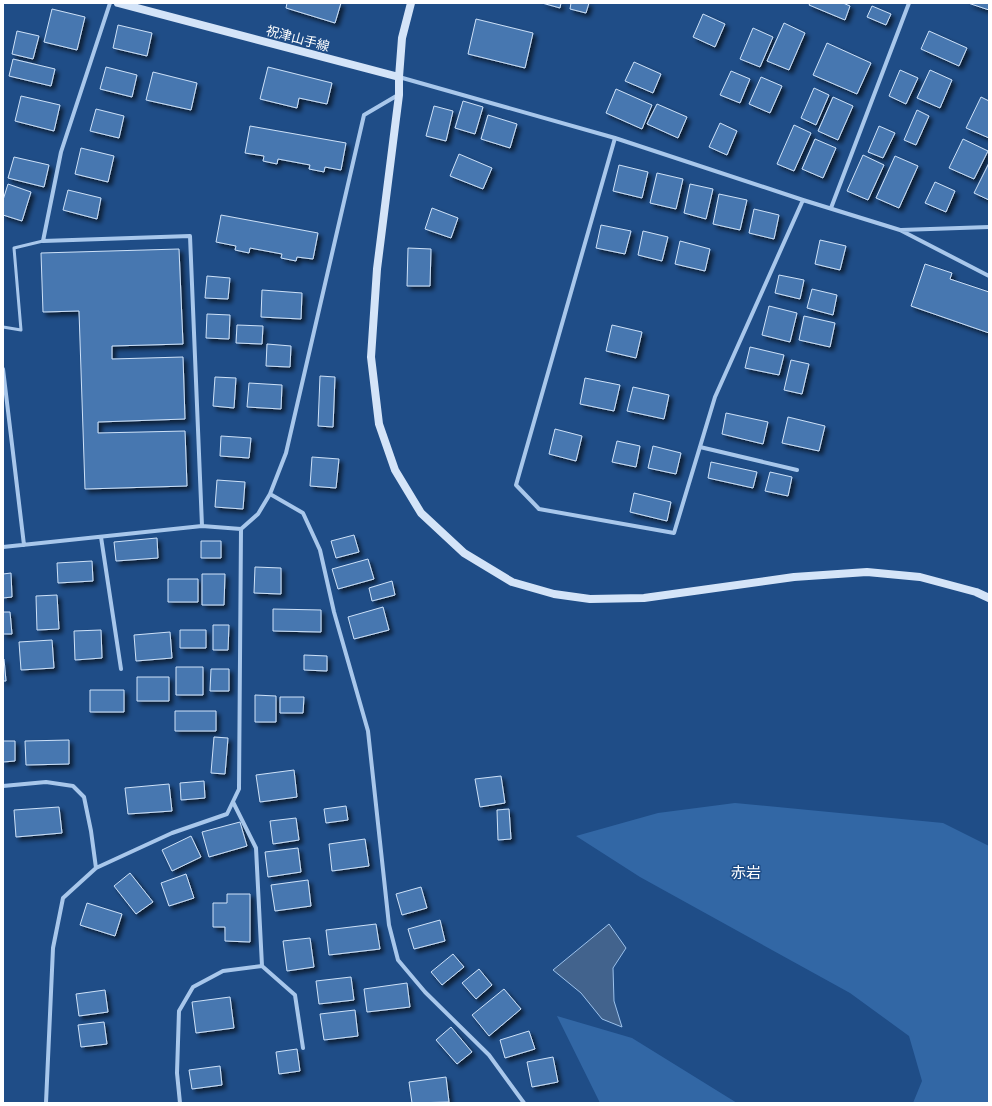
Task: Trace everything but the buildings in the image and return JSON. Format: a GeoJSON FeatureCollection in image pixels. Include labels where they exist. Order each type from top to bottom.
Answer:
{"type":"FeatureCollection","features":[{"type":"Feature","properties":{"kind":"street"},"geometry":{"type":"LineString","coordinates":[[110,3],[61,152],[43,241],[190,236],[202,526]]}},
{"type":"Feature","properties":{"kind":"street","name":"祝津山手線"},"geometry":{"type":"LineString","coordinates":[[118,3],[399,77]]}},
{"type":"Feature","properties":{"kind":"street"},"geometry":{"type":"LineString","coordinates":[[411,3],[402,38],[399,95],[377,269],[371,357],[379,424],[395,470],[421,513],[464,553],[512,582],[554,594],[590,599],[644,598],[794,577],[867,572],[920,577],[976,592],[989,598]]}},
{"type":"Feature","properties":{"kind":"street"},"geometry":{"type":"LineString","coordinates":[[831,208],[909,3]]}},
{"type":"Feature","properties":{"kind":"street"},"geometry":{"type":"LineString","coordinates":[[399,77],[615,138],[803,200],[900,230],[989,276]]}},
{"type":"Feature","properties":{"kind":"street"},"geometry":{"type":"LineString","coordinates":[[3,547],[202,526],[241,529],[258,514],[270,494],[286,453],[364,115],[399,95]]}},
{"type":"Feature","properties":{"kind":"street"},"geometry":{"type":"LineString","coordinates":[[615,138],[516,485],[539,509],[674,533],[715,397],[803,200]]}},
{"type":"Feature","properties":{"kind":"street"},"geometry":{"type":"LineString","coordinates":[[900,230],[989,226]]}},
{"type":"Feature","properties":{"kind":"street"},"geometry":{"type":"LineString","coordinates":[[3,369],[24,545]]}},
{"type":"Feature","properties":{"kind":"street"},"geometry":{"type":"LineString","coordinates":[[700,447],[797,470]]}},
{"type":"Feature","properties":{"kind":"street"},"geometry":{"type":"LineString","coordinates":[[270,494],[303,513],[320,550],[334,612],[368,731],[389,925],[398,960],[425,992],[489,1055],[524,1103]]}},
{"type":"Feature","properties":{"kind":"street"},"geometry":{"type":"LineString","coordinates":[[46,1103],[53,948],[63,898],[96,868],[172,833],[227,814],[239,789],[241,529]]}},
{"type":"Feature","properties":{"kind":"street"},"geometry":{"type":"LineString","coordinates":[[101,537],[121,669]]}},
{"type":"Feature","properties":{"kind":"street"},"geometry":{"type":"LineString","coordinates":[[3,786],[46,782],[73,786],[84,797],[91,831],[96,868]]}},
{"type":"Feature","properties":{"kind":"street"},"geometry":{"type":"LineString","coordinates":[[233,802],[256,848],[262,966],[295,995],[303,1048]]}},
{"type":"Feature","properties":{"kind":"street"},"geometry":{"type":"LineString","coordinates":[[180,1103],[177,1073],[179,1011],[193,987],[223,971],[262,966]]}},
{"type":"Feature","properties":{"kind":"lane"},"geometry":{"type":"LineString","coordinates":[[3,327],[21,330],[14,248],[43,241]]}},
{"type":"Feature","properties":{"kind":"shaded area"},"geometry":{"type":"Polygon","coordinates":[[[735,803],[943,823],[989,846],[989,1103],[913,1103],[922,1081],[909,1036],[850,993],[640,877],[576,836],[658,813],[735,803]]]}},
{"type":"Feature","properties":{"kind":"shaded area"},"geometry":{"type":"Polygon","coordinates":[[[609,924],[626,948],[613,968],[614,1001],[622,1027],[602,1019],[581,993],[553,970],[609,924]]]}},
{"type":"Feature","properties":{"kind":"shaded area"},"geometry":{"type":"Polygon","coordinates":[[[557,1016],[632,1038],[737,1103],[600,1103],[557,1016]]]}},
{"type":"Feature","properties":{"kind":"district","name":"赤岩"},"geometry":{"type":"Point","coordinates":[746,873]}}]}
